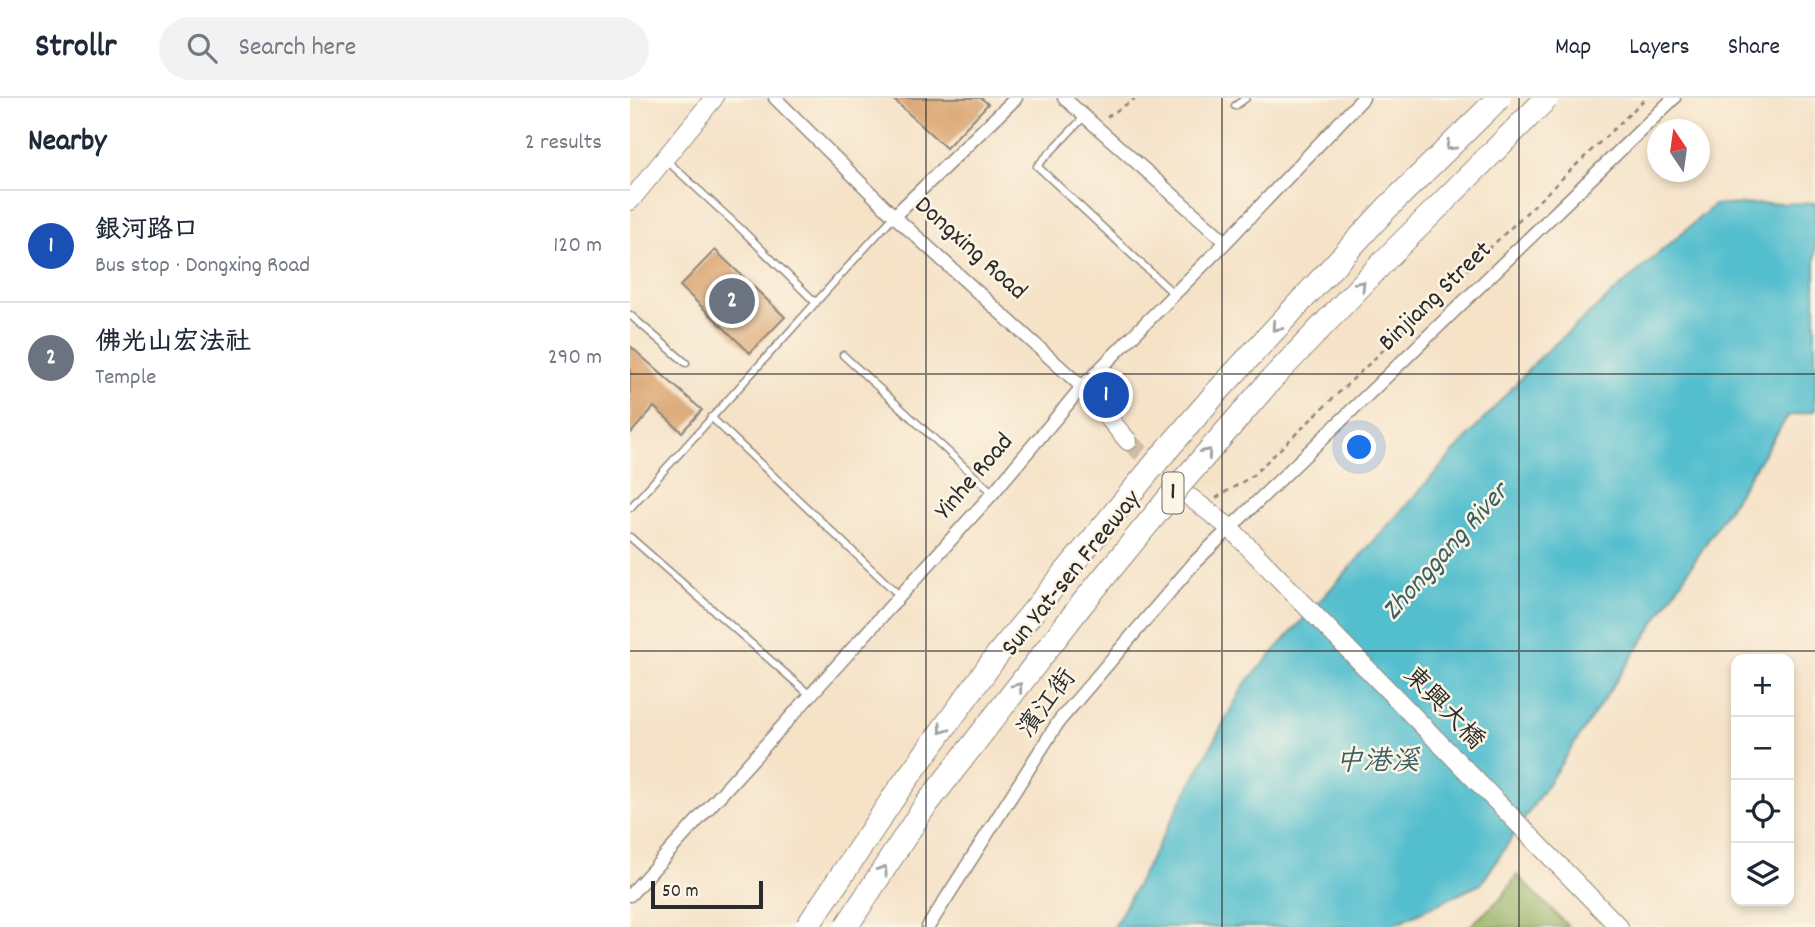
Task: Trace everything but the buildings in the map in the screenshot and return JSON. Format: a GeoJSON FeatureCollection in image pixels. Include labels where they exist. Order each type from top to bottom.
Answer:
{"type":"FeatureCollection","features":[{"type":"Feature","properties":{"kind":"highway","name":"Sun Yat-sen Freeway"},"geometry":{"type":"LineString","coordinates":[[807,927],[898,791],[998,654],[1158,459],[1387,208],[1499,98]]}},
{"type":"Feature","properties":{"kind":"highway","name":"Sun Yat-sen Freeway"},"geometry":{"type":"LineString","coordinates":[[846,927],[923,809],[1082,604],[1182,482],[1289,361],[1391,254],[1547,98]]}},
{"type":"Feature","properties":{"kind":"street"},"geometry":{"type":"LineString","coordinates":[[630,201],[714,98]]}},
{"type":"Feature","properties":{"kind":"street","name":"Dongxing Road"},"geometry":{"type":"LineString","coordinates":[[775,98],[894,216],[1082,387],[1128,441]]}},
{"type":"Feature","properties":{"kind":"street"},"geometry":{"type":"LineString","coordinates":[[894,216],[1016,98]]}},
{"type":"Feature","properties":{"kind":"street"},"geometry":{"type":"LineString","coordinates":[[1064,98],[1226,242]]}},
{"type":"Feature","properties":{"kind":"street","name":"Yinhe Road"},"geometry":{"type":"LineString","coordinates":[[630,895],[993,493],[1082,387],[1226,242],[1363,98]]}},
{"type":"Feature","properties":{"kind":"street","name":"Binjiang Street"},"geometry":{"type":"LineString","coordinates":[[1230,528],[1674,98]]}},
{"type":"Feature","properties":{"kind":"street","name":"東興大橋"},"geometry":{"type":"LineString","coordinates":[[1198,504],[1230,528],[1619,927]]}},
{"type":"Feature","properties":{"kind":"street","name":"濱江街"},"geometry":{"type":"LineString","coordinates":[[928,927],[1059,721],[1195,562],[1230,528]]}},
{"type":"Feature","properties":{"kind":"lane"},"geometry":{"type":"LineString","coordinates":[[1235,106],[1246,98]]}},
{"type":"Feature","properties":{"kind":"lane"},"geometry":{"type":"LineString","coordinates":[[1089,121],[1037,166],[1174,294]]}},
{"type":"Feature","properties":{"kind":"lane"},"geometry":{"type":"LineString","coordinates":[[664,159],[740,228],[816,303]]}},
{"type":"Feature","properties":{"kind":"lane"},"geometry":{"type":"LineString","coordinates":[[630,508],[894,216]]}},
{"type":"Feature","properties":{"kind":"lane"},"geometry":{"type":"LineString","coordinates":[[630,315],[686,363]]}},
{"type":"Feature","properties":{"kind":"lane"},"geometry":{"type":"LineString","coordinates":[[843,355],[993,493]]}},
{"type":"Feature","properties":{"kind":"lane"},"geometry":{"type":"LineString","coordinates":[[711,417],[900,596]]}},
{"type":"Feature","properties":{"kind":"lane"},"geometry":{"type":"LineString","coordinates":[[630,537],[810,695]]}},
{"type":"Feature","properties":{"kind":"path"},"geometry":{"type":"LineString","coordinates":[[1089,121],[1136,98]]}},
{"type":"Feature","properties":{"kind":"path"},"geometry":{"type":"LineString","coordinates":[[1198,504],[1220,495],[1252,476],[1646,98]]}},
{"type":"Feature","properties":{"kind":"green space"},"geometry":{"type":"Polygon","coordinates":[[[1517,875],[1569,927],[1469,927],[1503,896],[1517,875]]]}},
{"type":"Feature","properties":{"kind":"water","name":"中港溪"},"geometry":{"type":"Polygon","coordinates":[[[1815,203],[1815,411],[1788,416],[1481,884],[1388,927],[1114,927],[1244,685],[1540,357],[1714,205],[1815,203]]]}},
{"type":"Feature","properties":{"kind":"tunnel"},"geometry":{"type":"LineString","coordinates":[[1128,441],[1188,495]]}},
{"type":"Feature","properties":{"kind":"place","name":"佛光山宏法社"},"geometry":{"type":"Point","coordinates":[732,301]}},
{"type":"Feature","properties":{"kind":"place","name":"銀河路口"},"geometry":{"type":"Point","coordinates":[1106,395]}},
{"type":"Feature","properties":{"kind":"water label","name":"Zhonggang River"},"geometry":{"type":"Point","coordinates":[1447,553]}}]}
